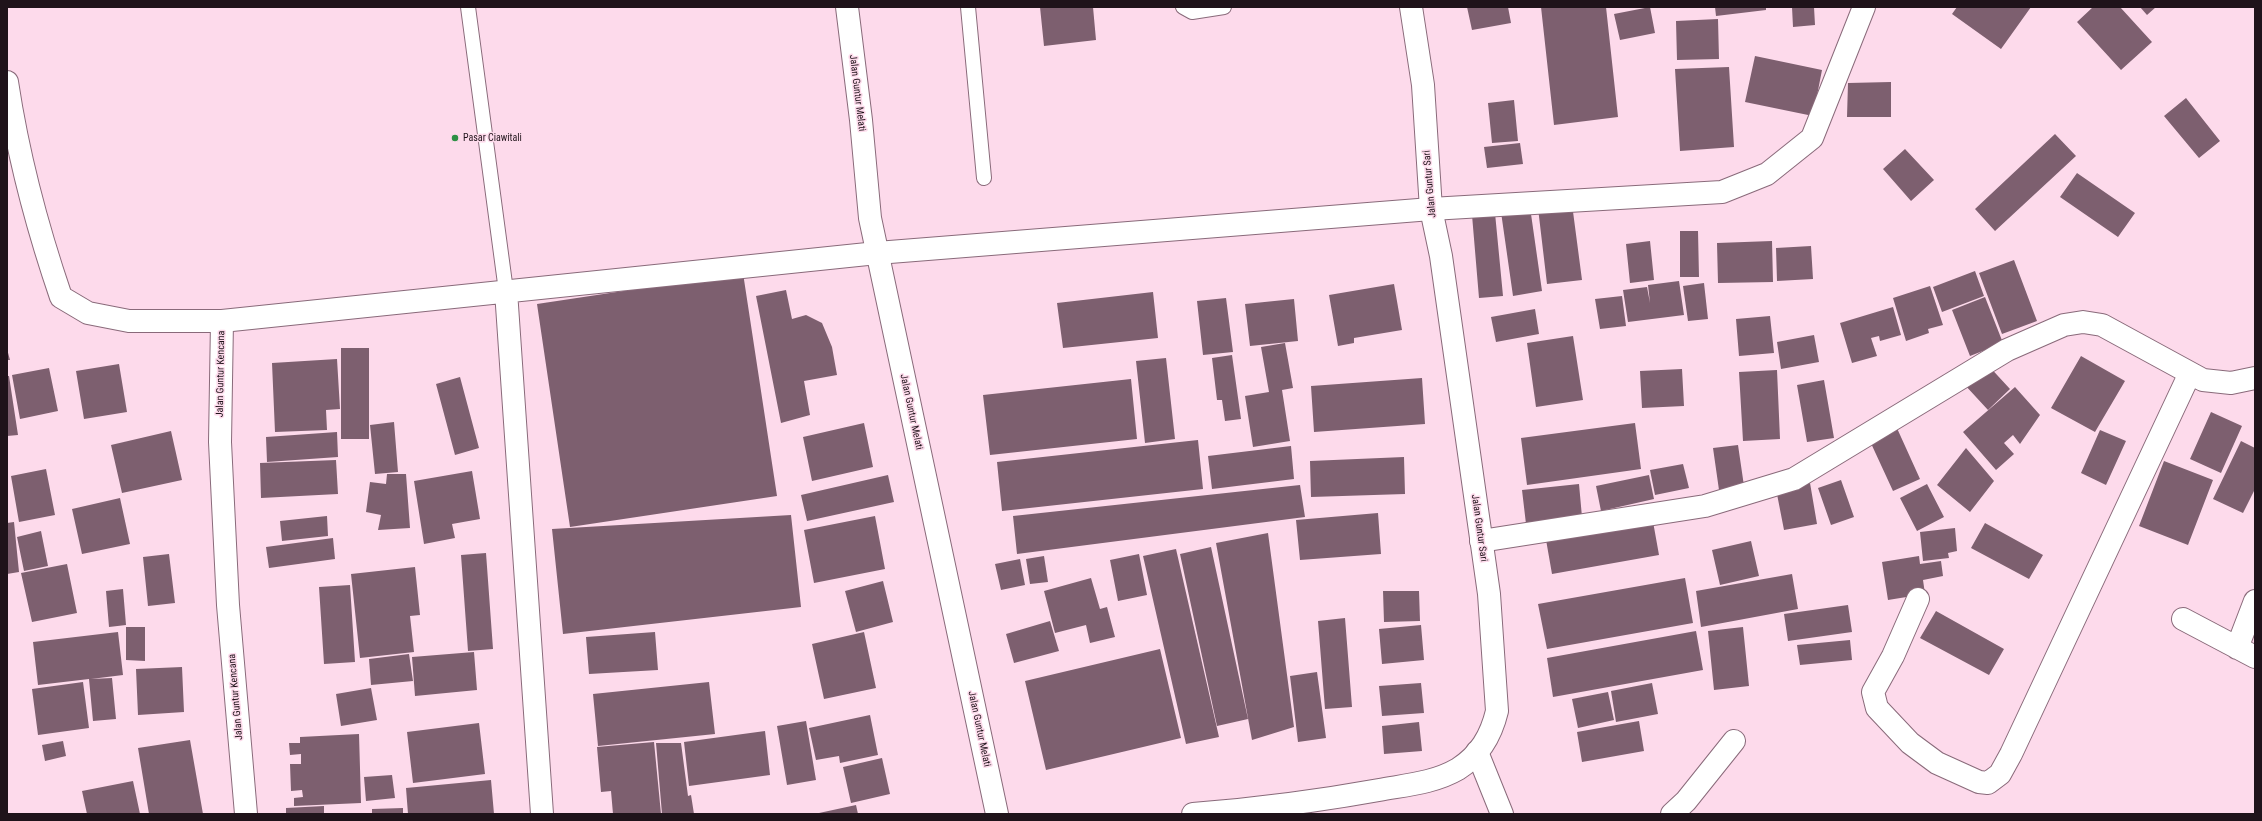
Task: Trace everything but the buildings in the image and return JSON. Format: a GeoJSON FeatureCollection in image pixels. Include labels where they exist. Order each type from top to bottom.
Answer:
{"type":"FeatureCollection","features":[{"type":"Feature","properties":{"kind":"street","name":"Jalan Guntur Melati"},"geometry":{"type":"LineString","coordinates":[[847,7],[861,120],[870,218],[997,814]]}},
{"type":"Feature","properties":{"kind":"street","name":"Jalan Guntur Sari"},"geometry":{"type":"LineString","coordinates":[[1193,814],[1324,800],[1433,780],[1458,768],[1484,746],[1493,728],[1497,711],[1489,594],[1447,293],[1431,209],[1423,85],[1411,7]]}},
{"type":"Feature","properties":{"kind":"street"},"geometry":{"type":"LineString","coordinates":[[222,321],[877,253],[1431,209],[1722,192],[1767,174],[1812,138],[1864,7]]}},
{"type":"Feature","properties":{"kind":"street","name":"Jalan Guntur Kencana"},"geometry":{"type":"LineString","coordinates":[[7,82],[16,138],[47,257],[61,297],[88,313],[129,321],[222,321],[220,450],[228,605],[246,814]]}},
{"type":"Feature","properties":{"kind":"street"},"geometry":{"type":"LineString","coordinates":[[506,291],[542,814]]}},
{"type":"Feature","properties":{"kind":"street"},"geometry":{"type":"LineString","coordinates":[[1481,541],[1705,506],[1794,479],[2007,350],[2064,325],[2083,322],[2102,325],[2203,380],[2216,383],[2231,383],[2255,378]]}},
{"type":"Feature","properties":{"kind":"street"},"geometry":{"type":"LineString","coordinates":[[1918,599],[1893,656],[1874,692],[1877,708],[1910,743],[1937,763],[1979,782],[1988,783],[2000,774],[2010,754],[2190,373]]}},
{"type":"Feature","properties":{"kind":"street"},"geometry":{"type":"LineString","coordinates":[[2183,619],[2246,652],[2255,601]]}},
{"type":"Feature","properties":{"kind":"street"},"geometry":{"type":"LineString","coordinates":[[1672,814],[1686,801],[1734,741]]}},
{"type":"Feature","properties":{"kind":"street"},"geometry":{"type":"LineString","coordinates":[[1477,752],[1502,814]]}},
{"type":"Feature","properties":{"kind":"lane"},"geometry":{"type":"LineString","coordinates":[[468,7],[506,291]]}},
{"type":"Feature","properties":{"kind":"lane"},"geometry":{"type":"LineString","coordinates":[[968,7],[984,178]]}},
{"type":"Feature","properties":{"kind":"lane"},"geometry":{"type":"LineString","coordinates":[[1183,7],[1192,12],[1224,7]]}},
{"type":"Feature","properties":{"kind":"place","name":"Pasar Ciawitali"},"geometry":{"type":"Point","coordinates":[455,138]}}]}
